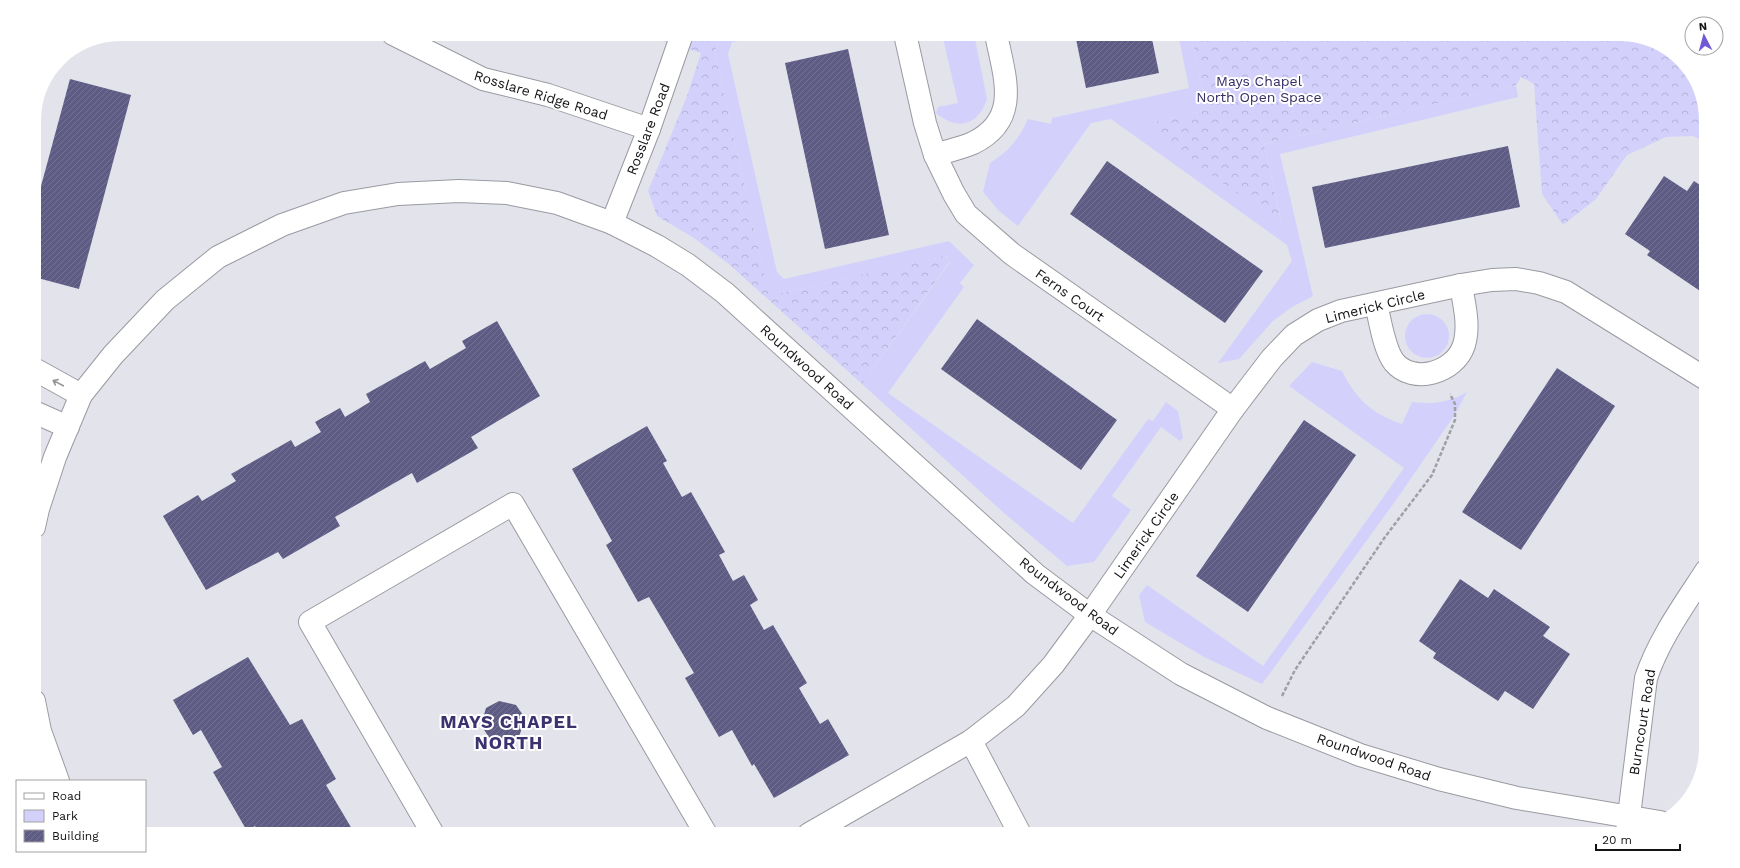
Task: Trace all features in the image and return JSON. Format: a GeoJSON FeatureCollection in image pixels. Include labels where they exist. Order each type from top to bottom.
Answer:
{"type":"FeatureCollection","features":[{"type":"Feature","properties":{"kind":"street","name":"Rosslare Ridge Road"},"geometry":{"type":"LineString","coordinates":[[407,41],[483,80],[548,95],[649,129]]}},
{"type":"Feature","properties":{"kind":"street","name":"Rosslare Road"},"geometry":{"type":"LineString","coordinates":[[612,223],[649,129],[680,41]]}},
{"type":"Feature","properties":{"kind":"street","name":"Ferns Court"},"geometry":{"type":"LineString","coordinates":[[906,41],[925,123],[935,155],[954,194],[966,214],[1012,254],[1233,409]]}},
{"type":"Feature","properties":{"kind":"street"},"geometry":{"type":"LineString","coordinates":[[935,155],[972,143],[989,134],[1001,119],[1007,101],[997,41]]}},
{"type":"Feature","properties":{"kind":"street","name":"Roundwood Road"},"geometry":{"type":"LineString","coordinates":[[41,500],[68,427],[82,395],[113,355],[165,300],[218,257],[282,225],[344,203],[398,194],[459,191],[507,193],[558,203],[612,223],[657,246],[688,265],[725,293],[1035,574],[1090,615],[1181,674],[1267,718],[1360,755],[1439,779],[1517,798],[1628,824],[1646,823]]}},
{"type":"Feature","properties":{"kind":"street","name":"Limerick Circle"},"geometry":{"type":"LineString","coordinates":[[820,827],[971,741],[1016,706],[1053,665],[1090,615],[1233,409],[1272,358],[1294,335],[1318,320],[1341,311],[1461,285],[1492,280],[1516,279],[1539,283],[1566,292],[1699,375]]}},
{"type":"Feature","properties":{"kind":"street"},"geometry":{"type":"LineString","coordinates":[[1376,304],[1388,347],[1394,361],[1406,372],[1422,375],[1439,371],[1453,361],[1464,347],[1467,325],[1461,285]]}},
{"type":"Feature","properties":{"kind":"street"},"geometry":{"type":"LineString","coordinates":[[41,373],[82,395]]}},
{"type":"Feature","properties":{"kind":"street"},"geometry":{"type":"LineString","coordinates":[[41,415],[68,427]]}},
{"type":"Feature","properties":{"kind":"street"},"geometry":{"type":"LineString","coordinates":[[430,827],[310,622],[514,504],[702,827]]}},
{"type":"Feature","properties":{"kind":"street","name":"Burncourt Road"},"geometry":{"type":"LineString","coordinates":[[1628,824],[1646,678],[1652,659],[1677,615],[1699,581]]}},
{"type":"Feature","properties":{"kind":"street"},"geometry":{"type":"LineString","coordinates":[[41,734],[58,780]]}},
{"type":"Feature","properties":{"kind":"street"},"geometry":{"type":"LineString","coordinates":[[971,741],[1016,827]]}},
{"type":"Feature","properties":{"kind":"path"},"geometry":{"type":"LineString","coordinates":[[1281,697],[1296,670],[1385,537],[1432,475],[1454,420],[1455,404],[1439,371]]}},
{"type":"Feature","properties":{"kind":"green space"},"geometry":{"type":"Polygon","coordinates":[[[662,41],[718,41],[715,53],[765,278],[781,293],[945,256],[950,261],[862,384],[730,265],[694,238],[657,216],[648,191],[687,96],[701,53],[662,41]]]}},
{"type":"Feature","properties":{"kind":"green space"},"geometry":{"type":"Polygon","coordinates":[[[718,41],[736,41],[732,42],[728,54],[777,272],[784,279],[949,241],[974,265],[960,283],[964,287],[888,393],[1073,523],[1148,419],[1153,421],[1166,402],[1178,411],[1183,438],[1180,441],[1161,427],[1112,496],[1131,510],[1094,562],[1067,566],[1004,513],[862,384],[950,262],[946,256],[781,293],[765,279],[715,53],[718,41]]]}},
{"type":"Feature","properties":{"kind":"green space"},"geometry":{"type":"Polygon","coordinates":[[[944,41],[975,41],[987,99],[978,115],[966,123],[959,124],[952,122],[944,119],[936,113],[938,107],[958,103],[944,41]]]}},
{"type":"Feature","properties":{"kind":"green space","name":"Mays Chapel North Open Space"},"geometry":{"type":"Polygon","coordinates":[[[1179,41],[1192,41],[1207,110],[1142,125],[1282,224],[1264,144],[1516,85],[1518,97],[1280,154],[1313,296],[1292,307],[1273,321],[1239,359],[1218,363],[1292,261],[1287,245],[1111,119],[1091,123],[1018,226],[999,211],[983,192],[990,163],[1012,144],[1021,133],[1028,119],[1051,124],[1052,118],[1189,88],[1179,41]]]}},
{"type":"Feature","properties":{"kind":"green space","name":"Mays Chapel North Open Space"},"geometry":{"type":"Polygon","coordinates":[[[1192,41],[1620,41],[1646,45],[1655,49],[1664,54],[1686,76],[1695,94],[1699,114],[1699,139],[1693,136],[1666,137],[1627,155],[1596,199],[1563,225],[1542,194],[1534,84],[1521,77],[1516,85],[1264,144],[1282,225],[1141,125],[1207,110],[1192,41]]]}},
{"type":"Feature","properties":{"kind":"green space"},"geometry":{"type":"Polygon","coordinates":[[[1423,314],[1431,314],[1436,315],[1443,320],[1448,327],[1448,345],[1443,352],[1436,357],[1423,358],[1415,355],[1408,348],[1405,340],[1405,332],[1408,324],[1415,317],[1423,314]]]}},
{"type":"Feature","properties":{"kind":"green space"},"geometry":{"type":"Polygon","coordinates":[[[1312,362],[1342,371],[1359,398],[1373,410],[1402,424],[1412,402],[1441,402],[1467,392],[1454,416],[1394,503],[1262,684],[1204,657],[1145,622],[1139,595],[1147,585],[1263,666],[1404,468],[1289,386],[1312,362]]]}},
{"type":"Feature","properties":{"kind":"building"},"geometry":{"type":"Polygon","coordinates":[[[1076,41],[1152,41],[1159,73],[1086,88],[1076,41]]]}},
{"type":"Feature","properties":{"kind":"building"},"geometry":{"type":"Polygon","coordinates":[[[848,49],[889,235],[825,249],[785,63],[848,49]]]}},
{"type":"Feature","properties":{"kind":"building"},"geometry":{"type":"Polygon","coordinates":[[[70,79],[131,95],[79,289],[41,279],[41,186],[70,79]]]}},
{"type":"Feature","properties":{"kind":"building"},"geometry":{"type":"Polygon","coordinates":[[[1508,146],[1520,207],[1325,248],[1312,187],[1508,146]]]}},
{"type":"Feature","properties":{"kind":"building"},"geometry":{"type":"Polygon","coordinates":[[[1107,161],[1263,271],[1225,323],[1070,214],[1107,161]]]}},
{"type":"Feature","properties":{"kind":"building"},"geometry":{"type":"Polygon","coordinates":[[[1664,176],[1687,191],[1694,181],[1699,184],[1699,290],[1647,255],[1650,251],[1625,234],[1664,176]]]}},
{"type":"Feature","properties":{"kind":"building"},"geometry":{"type":"Polygon","coordinates":[[[977,319],[1117,420],[1081,470],[941,369],[977,319]]]}},
{"type":"Feature","properties":{"kind":"building"},"geometry":{"type":"Polygon","coordinates":[[[497,321],[540,396],[471,437],[478,448],[417,483],[412,473],[335,517],[340,526],[283,559],[278,552],[206,590],[163,516],[198,495],[202,501],[236,481],[231,474],[291,440],[295,447],[321,432],[315,422],[340,408],[345,417],[370,402],[366,394],[425,361],[430,369],[466,348],[462,341],[497,321]]]}},
{"type":"Feature","properties":{"kind":"building"},"geometry":{"type":"Polygon","coordinates":[[[1557,368],[1615,406],[1521,550],[1462,512],[1557,368]]]}},
{"type":"Feature","properties":{"kind":"building"},"geometry":{"type":"Polygon","coordinates":[[[1304,420],[1356,455],[1248,612],[1196,576],[1304,420]]]}},
{"type":"Feature","properties":{"kind":"building"},"geometry":{"type":"Polygon","coordinates":[[[647,426],[667,461],[663,463],[682,497],[691,492],[725,552],[719,555],[733,581],[744,575],[758,600],[750,605],[764,630],[773,625],[807,683],[799,688],[820,724],[828,719],[849,755],[774,798],[754,764],[752,766],[732,730],[719,737],[685,678],[694,673],[649,597],[638,602],[606,545],[612,541],[572,469],[647,426]]]}},
{"type":"Feature","properties":{"kind":"building"},"geometry":{"type":"Polygon","coordinates":[[[1460,579],[1488,598],[1494,589],[1550,627],[1543,636],[1570,654],[1533,709],[1505,691],[1498,701],[1433,658],[1436,653],[1419,641],[1460,579]]]}},
{"type":"Feature","properties":{"kind":"building"},"geometry":{"type":"Polygon","coordinates":[[[248,657],[290,725],[302,719],[336,779],[326,785],[351,827],[245,827],[213,772],[222,767],[201,730],[193,735],[173,700],[248,657]]]}},
{"type":"Feature","properties":{"kind":"building"},"geometry":{"type":"Polygon","coordinates":[[[499,701],[516,705],[525,718],[519,737],[505,743],[490,739],[481,725],[486,708],[499,701]]]}},
{"type":"Feature","properties":{"kind":"district","name":"MAYS CHAPEL NORTH"},"geometry":{"type":"Point","coordinates":[509,731]}}]}
